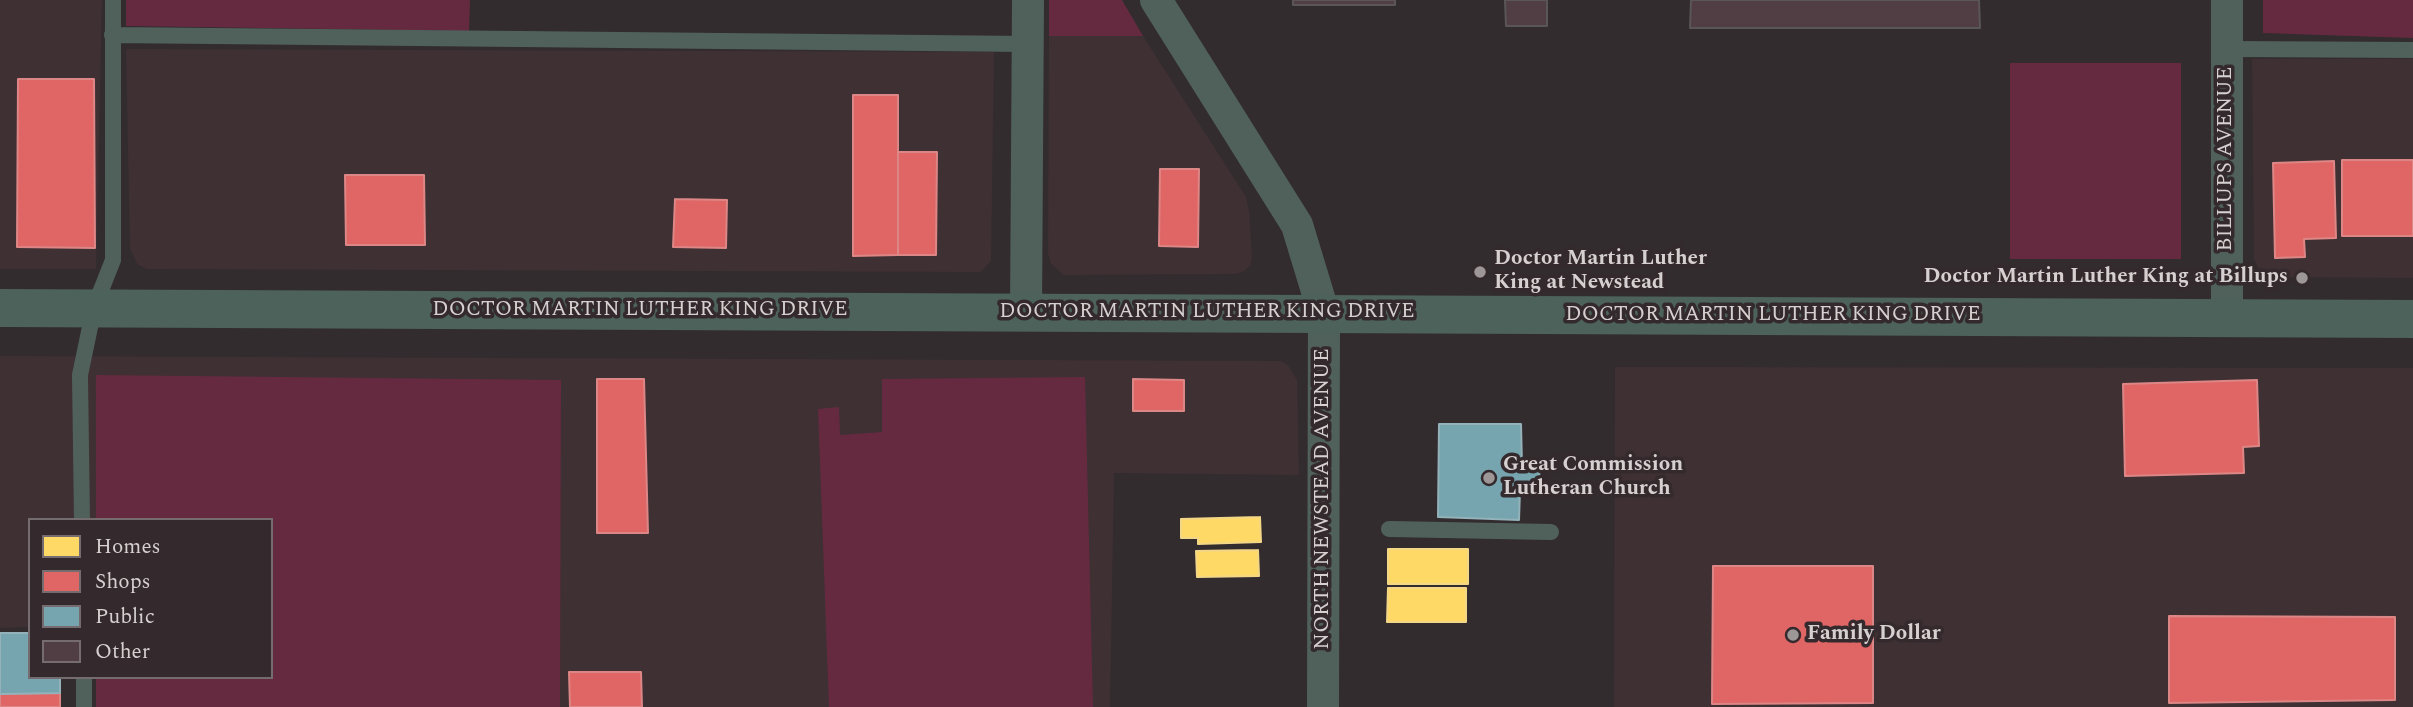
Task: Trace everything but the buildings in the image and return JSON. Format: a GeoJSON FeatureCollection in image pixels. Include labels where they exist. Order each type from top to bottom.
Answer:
{"type":"FeatureCollection","features":[{"type":"Feature","properties":{"kind":"main road","name":"DOCTOR MARTIN LUTHER KING DRIVE"},"geometry":{"type":"LineString","coordinates":[[0,308],[2413,319]]}},
{"type":"Feature","properties":{"kind":"street"},"geometry":{"type":"LineString","coordinates":[[1026,312],[1028,0]]}},
{"type":"Feature","properties":{"kind":"street","name":"NORTH NEWSTEAD AVENUE"},"geometry":{"type":"LineString","coordinates":[[1156,0],[1297,225],[1324,314],[1323,707]]}},
{"type":"Feature","properties":{"kind":"street","name":"BILLUPS AVENUE"},"geometry":{"type":"LineString","coordinates":[[2227,318],[2228,0]]}},
{"type":"Feature","properties":{"kind":"lane"},"geometry":{"type":"LineString","coordinates":[[82,518],[80,375],[94,308],[114,260],[113,0]]}},
{"type":"Feature","properties":{"kind":"lane"},"geometry":{"type":"LineString","coordinates":[[113,36],[1028,44]]}},
{"type":"Feature","properties":{"kind":"lane"},"geometry":{"type":"LineString","coordinates":[[2227,49],[2413,50]]}},
{"type":"Feature","properties":{"kind":"lane"},"geometry":{"type":"LineString","coordinates":[[1389,529],[1551,532]]}},
{"type":"Feature","properties":{"kind":"lane"},"geometry":{"type":"LineString","coordinates":[[84,679],[84,707]]}},
{"type":"Feature","properties":{"kind":"shaded area"},"geometry":{"type":"Polygon","coordinates":[[[0,0],[102,0],[96,269],[0,269],[0,0]]]}},
{"type":"Feature","properties":{"kind":"shaded area"},"geometry":{"type":"Polygon","coordinates":[[[126,0],[470,0],[469,31],[126,26],[126,0]]]}},
{"type":"Feature","properties":{"kind":"shaded area"},"geometry":{"type":"Polygon","coordinates":[[[1049,0],[1122,0],[1143,36],[1049,36],[1049,0]]]}},
{"type":"Feature","properties":{"kind":"shaded area"},"geometry":{"type":"Polygon","coordinates":[[[2263,0],[2413,0],[2413,38],[2263,33],[2263,0]]]}},
{"type":"Feature","properties":{"kind":"shaded area"},"geometry":{"type":"Polygon","coordinates":[[[1049,36],[1143,36],[1246,197],[1252,257],[1250,266],[1235,274],[1064,275],[1051,264],[1048,253],[1049,36]]]}},
{"type":"Feature","properties":{"kind":"shaded area"},"geometry":{"type":"Polygon","coordinates":[[[126,49],[994,52],[991,261],[981,272],[147,269],[138,265],[130,249],[126,49]]]}},
{"type":"Feature","properties":{"kind":"shaded area"},"geometry":{"type":"Polygon","coordinates":[[[2252,59],[2413,59],[2413,278],[2268,277],[2261,274],[2254,259],[2252,59]]]}},
{"type":"Feature","properties":{"kind":"shaded area"},"geometry":{"type":"Polygon","coordinates":[[[2010,63],[2181,63],[2181,259],[2010,259],[2010,63]]]}},
{"type":"Feature","properties":{"kind":"shaded area"},"geometry":{"type":"Polygon","coordinates":[[[0,356],[1280,361],[1288,365],[1297,380],[1299,475],[1114,473],[1110,707],[100,707],[260,679],[273,679],[273,518],[28,518],[28,627],[0,628],[0,356]]]}},
{"type":"Feature","properties":{"kind":"shaded area"},"geometry":{"type":"Polygon","coordinates":[[[1615,367],[2413,368],[2413,707],[1614,707],[1615,367]]]}},
{"type":"Feature","properties":{"kind":"shaded area"},"geometry":{"type":"Polygon","coordinates":[[[96,375],[561,380],[560,707],[96,707],[96,679],[273,679],[273,518],[96,518],[96,375]]]}},
{"type":"Feature","properties":{"kind":"shaded area"},"geometry":{"type":"Polygon","coordinates":[[[1085,377],[1093,707],[829,707],[818,409],[839,407],[840,435],[882,432],[882,379],[1085,377]]]}},
{"type":"Feature","properties":{"kind":"place","name":"Doctor Martin Luther King at Newstead"},"geometry":{"type":"Point","coordinates":[1480,272]}},
{"type":"Feature","properties":{"kind":"place","name":"Doctor Martin Luther King at Billups"},"geometry":{"type":"Point","coordinates":[2302,278]}},
{"type":"Feature","properties":{"kind":"place","name":"Great Commission Lutheran Church"},"geometry":{"type":"Point","coordinates":[1489,478]}},
{"type":"Feature","properties":{"kind":"place","name":"Family Dollar"},"geometry":{"type":"Point","coordinates":[1793,635]}}]}
